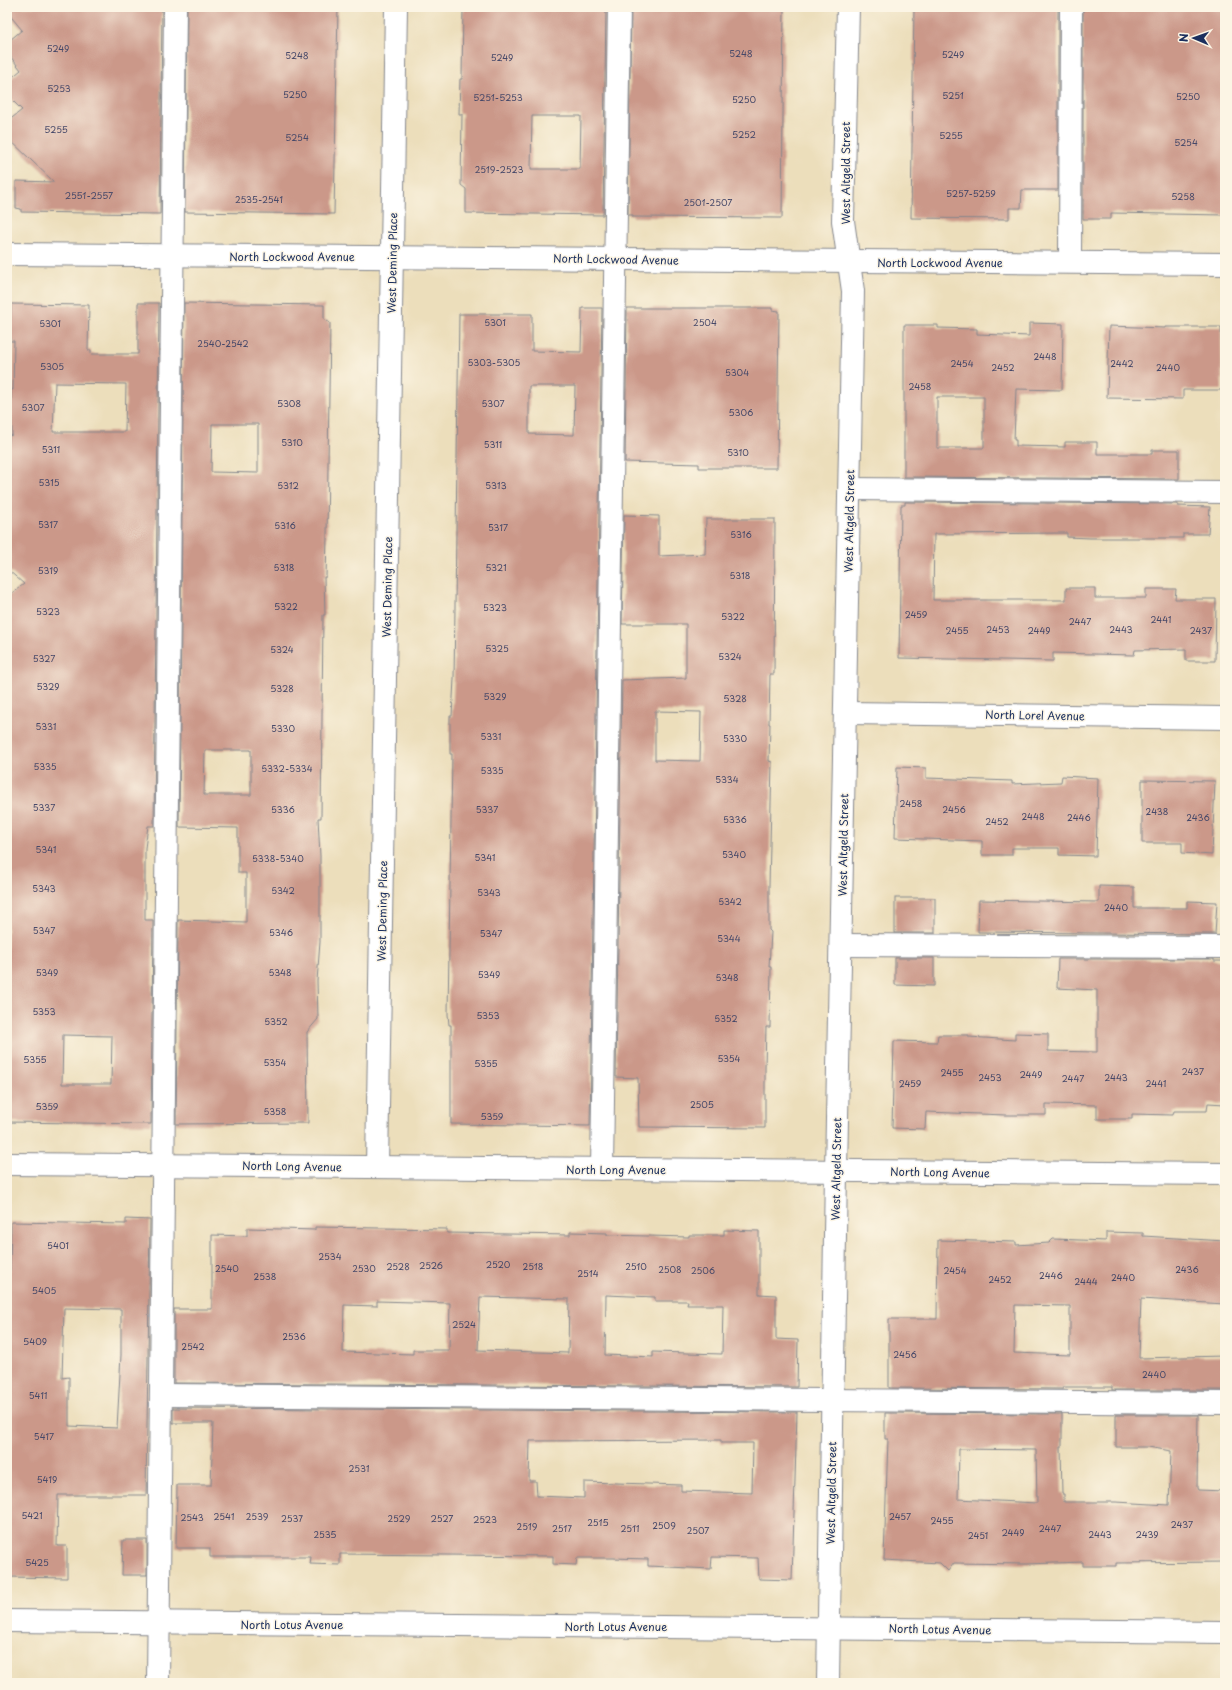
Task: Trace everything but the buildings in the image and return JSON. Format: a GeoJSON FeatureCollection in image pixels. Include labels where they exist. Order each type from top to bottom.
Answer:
{"type":"FeatureCollection","features":[{"type":"Feature","properties":{"kind":"street"},"geometry":{"type":"LineString","coordinates":[[158,1683],[176,7]]}},
{"type":"Feature","properties":{"kind":"street","name":"West Deming Place"},"geometry":{"type":"LineString","coordinates":[[377,1167],[396,7]]}},
{"type":"Feature","properties":{"kind":"street"},"geometry":{"type":"LineString","coordinates":[[602,1169],[619,7]]}},
{"type":"Feature","properties":{"kind":"street","name":"West Altgeld Street"},"geometry":{"type":"LineString","coordinates":[[828,1683],[853,291],[843,221],[848,7]]}},
{"type":"Feature","properties":{"kind":"street"},"geometry":{"type":"LineString","coordinates":[[1070,262],[1071,7]]}},
{"type":"Feature","properties":{"kind":"street","name":"North Lockwood Avenue"},"geometry":{"type":"LineString","coordinates":[[7,254],[1225,264]]}},
{"type":"Feature","properties":{"kind":"street"},"geometry":{"type":"LineString","coordinates":[[850,489],[1225,492]]}},
{"type":"Feature","properties":{"kind":"street","name":"North Lorel Avenue"},"geometry":{"type":"LineString","coordinates":[[846,713],[1225,718]]}},
{"type":"Feature","properties":{"kind":"street"},"geometry":{"type":"LineString","coordinates":[[841,945],[1225,947]]}},
{"type":"Feature","properties":{"kind":"street","name":"North Long Avenue"},"geometry":{"type":"LineString","coordinates":[[7,1164],[1225,1174]]}},
{"type":"Feature","properties":{"kind":"street"},"geometry":{"type":"LineString","coordinates":[[161,1396],[1225,1403]]}},
{"type":"Feature","properties":{"kind":"street","name":"North Lotus Avenue"},"geometry":{"type":"LineString","coordinates":[[7,1621],[1225,1632]]}}]}
